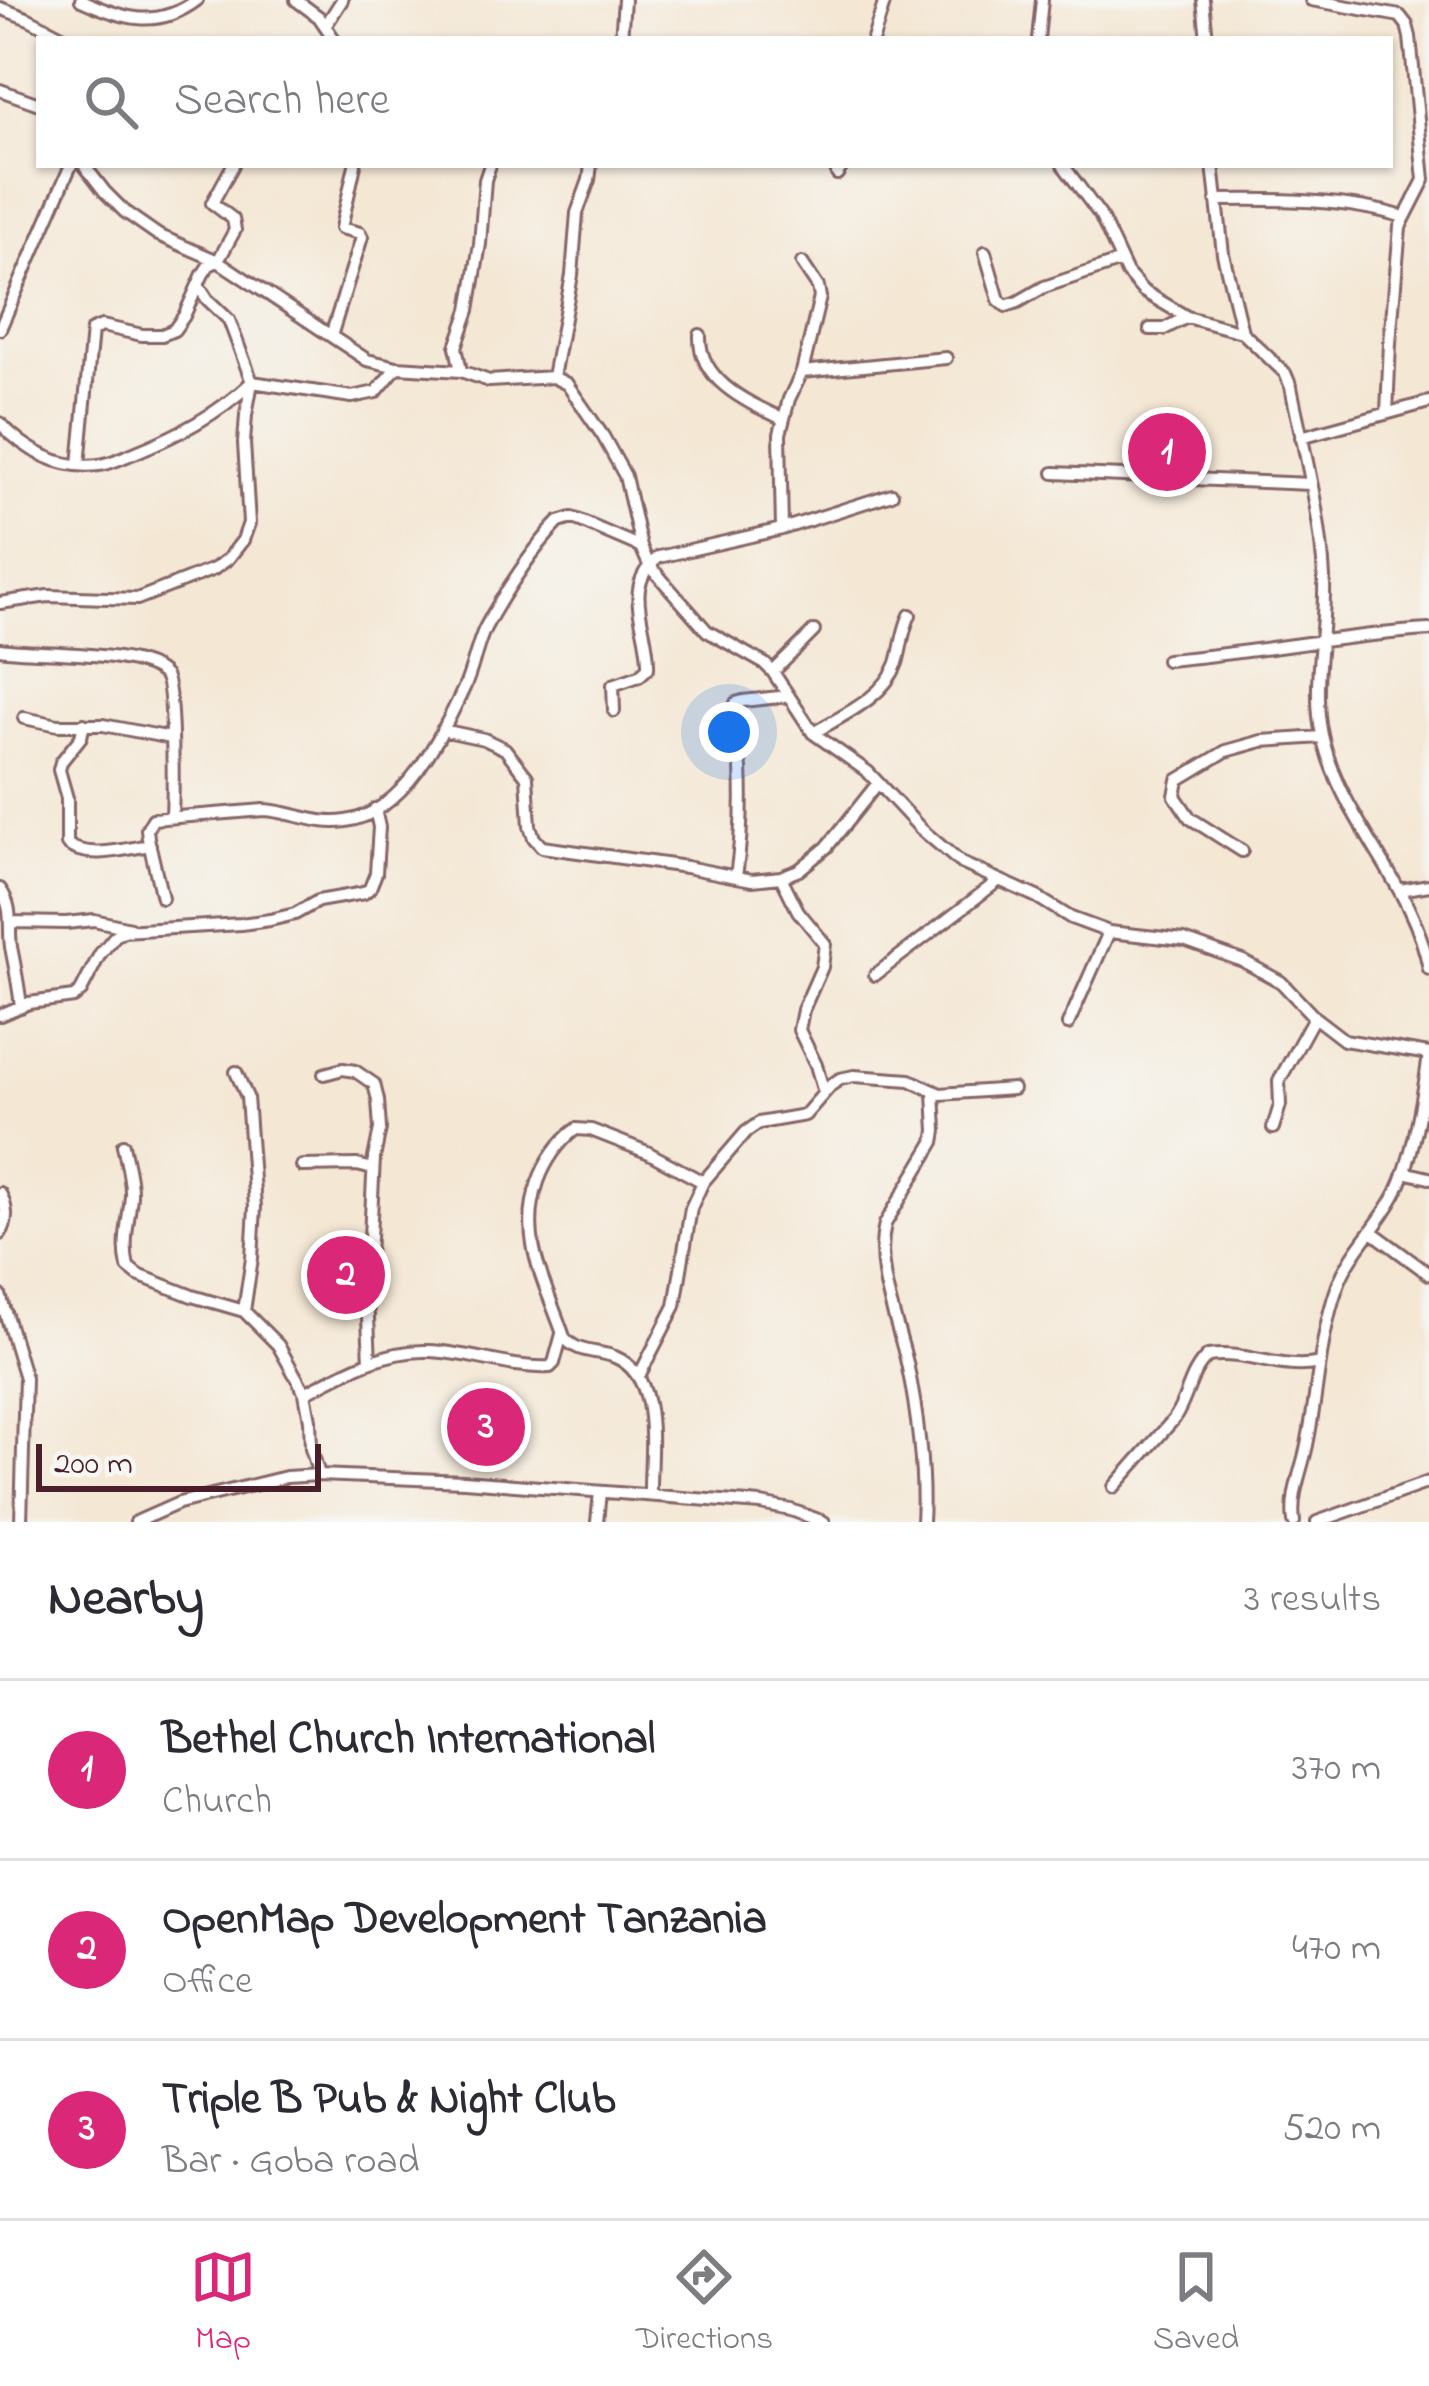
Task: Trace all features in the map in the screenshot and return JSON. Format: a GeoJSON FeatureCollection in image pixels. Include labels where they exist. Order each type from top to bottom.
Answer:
{"type":"FeatureCollection","features":[{"type":"Feature","properties":{"kind":"street"},"geometry":{"type":"LineString","coordinates":[[81,0],[132,19],[155,20],[181,12],[197,0]]}},
{"type":"Feature","properties":{"kind":"street"},"geometry":{"type":"LineString","coordinates":[[296,0],[332,36]]}},
{"type":"Feature","properties":{"kind":"street"},"geometry":{"type":"LineString","coordinates":[[326,25],[342,0]]}},
{"type":"Feature","properties":{"kind":"street"},"geometry":{"type":"LineString","coordinates":[[621,36],[624,0]]}},
{"type":"Feature","properties":{"kind":"street"},"geometry":{"type":"LineString","coordinates":[[874,36],[885,0]]}},
{"type":"Feature","properties":{"kind":"street"},"geometry":{"type":"LineString","coordinates":[[1038,36],[1042,0]]}},
{"type":"Feature","properties":{"kind":"street"},"geometry":{"type":"LineString","coordinates":[[1203,0],[1207,36]]}},
{"type":"Feature","properties":{"kind":"street"},"geometry":{"type":"LineString","coordinates":[[1312,0],[1386,6],[1407,25],[1424,180],[1400,227],[1387,413]]}},
{"type":"Feature","properties":{"kind":"street"},"geometry":{"type":"LineString","coordinates":[[0,8],[62,36]]}},
{"type":"Feature","properties":{"kind":"street"},"geometry":{"type":"LineString","coordinates":[[0,89],[36,103]]}},
{"type":"Feature","properties":{"kind":"street"},"geometry":{"type":"LineString","coordinates":[[0,329],[70,168]]}},
{"type":"Feature","properties":{"kind":"street"},"geometry":{"type":"LineString","coordinates":[[86,168],[125,212],[158,235],[218,261],[367,360],[461,371],[489,381],[553,377],[567,384],[625,476],[649,565],[707,632],[765,664],[813,733],[868,772],[921,829],[961,863],[1109,932],[1184,940],[1226,954],[1281,982],[1344,1040],[1429,1054],[1405,1172],[1336,1290],[1308,1442],[1294,1491],[1294,1522]]}},
{"type":"Feature","properties":{"kind":"street"},"geometry":{"type":"LineString","coordinates":[[80,465],[92,330],[103,326],[142,335],[168,333],[178,326],[209,265],[218,261],[236,226],[212,201],[230,168]]}},
{"type":"Feature","properties":{"kind":"street"},"geometry":{"type":"LineString","coordinates":[[331,336],[362,237],[341,229],[354,168]]}},
{"type":"Feature","properties":{"kind":"street"},"geometry":{"type":"LineString","coordinates":[[553,377],[572,275],[577,213],[591,168]]}},
{"type":"Feature","properties":{"kind":"street"},"geometry":{"type":"LineString","coordinates":[[1065,168],[1100,215],[1127,273],[1144,291],[1187,317],[1242,332],[1286,373],[1320,524],[1322,737],[1342,790],[1400,890],[1429,967]]}},
{"type":"Feature","properties":{"kind":"street"},"geometry":{"type":"LineString","coordinates":[[1213,168],[1223,254],[1242,332]]}},
{"type":"Feature","properties":{"kind":"street"},"geometry":{"type":"LineString","coordinates":[[461,371],[456,347],[476,272],[488,169]]}},
{"type":"Feature","properties":{"kind":"street"},"geometry":{"type":"LineString","coordinates":[[1216,200],[1285,200],[1403,217]]}},
{"type":"Feature","properties":{"kind":"street"},"geometry":{"type":"LineString","coordinates":[[985,252],[999,300],[1006,306],[1044,286],[1121,261]]}},
{"type":"Feature","properties":{"kind":"street"},"geometry":{"type":"LineString","coordinates":[[782,530],[780,434],[802,372],[820,297],[802,263]]}},
{"type":"Feature","properties":{"kind":"street"},"geometry":{"type":"LineString","coordinates":[[0,602],[48,596],[137,599],[214,569],[243,540],[249,523],[244,442],[252,382],[229,320],[198,284]]}},
{"type":"Feature","properties":{"kind":"street"},"geometry":{"type":"LineString","coordinates":[[1150,329],[1164,329],[1187,317]]}},
{"type":"Feature","properties":{"kind":"street"},"geometry":{"type":"LineString","coordinates":[[700,335],[699,351],[706,368],[756,406],[784,419]]}},
{"type":"Feature","properties":{"kind":"street"},"geometry":{"type":"LineString","coordinates":[[802,372],[946,358]]}},
{"type":"Feature","properties":{"kind":"street"},"geometry":{"type":"LineString","coordinates":[[252,382],[352,397],[376,392],[398,367]]}},
{"type":"Feature","properties":{"kind":"street"},"geometry":{"type":"LineString","coordinates":[[0,423],[37,454],[99,465],[181,434],[228,405],[252,382]]}},
{"type":"Feature","properties":{"kind":"street"},"geometry":{"type":"LineString","coordinates":[[1301,437],[1429,402]]}},
{"type":"Feature","properties":{"kind":"street"},"geometry":{"type":"LineString","coordinates":[[1054,473],[1311,484]]}},
{"type":"Feature","properties":{"kind":"street"},"geometry":{"type":"LineString","coordinates":[[614,711],[613,685],[648,668],[638,585],[643,572],[659,557],[782,530],[892,494]]}},
{"type":"Feature","properties":{"kind":"street"},"geometry":{"type":"LineString","coordinates":[[162,898],[147,830],[153,819],[264,810],[313,820],[359,818],[404,788],[464,689],[482,634],[499,602],[559,522],[572,518],[641,547]]}},
{"type":"Feature","properties":{"kind":"street"},"geometry":{"type":"LineString","coordinates":[[813,733],[881,689],[899,658],[910,615]]}},
{"type":"Feature","properties":{"kind":"street"},"geometry":{"type":"LineString","coordinates":[[1167,660],[1378,632],[1429,630]]}},
{"type":"Feature","properties":{"kind":"street"},"geometry":{"type":"LineString","coordinates":[[773,672],[814,631]]}},
{"type":"Feature","properties":{"kind":"street"},"geometry":{"type":"LineString","coordinates":[[0,649],[91,655],[155,668],[166,677],[172,816]]}},
{"type":"Feature","properties":{"kind":"street"},"geometry":{"type":"LineString","coordinates":[[736,877],[741,775],[733,708],[742,701],[788,695]]}},
{"type":"Feature","properties":{"kind":"street"},"geometry":{"type":"LineString","coordinates":[[24,718],[58,725],[104,724],[171,739]]}},
{"type":"Feature","properties":{"kind":"street"},"geometry":{"type":"LineString","coordinates":[[85,724],[58,770],[67,798],[67,844],[79,852],[150,845]]}},
{"type":"Feature","properties":{"kind":"street"},"geometry":{"type":"LineString","coordinates":[[442,730],[505,749],[527,777],[530,826],[542,847],[736,877],[766,880],[800,870],[827,847],[878,783]]}},
{"type":"Feature","properties":{"kind":"street"},"geometry":{"type":"LineString","coordinates":[[1242,851],[1190,818],[1175,796],[1178,780],[1226,751],[1262,741],[1322,737]]}},
{"type":"Feature","properties":{"kind":"street"},"geometry":{"type":"LineString","coordinates":[[13,922],[94,920],[133,929],[175,929],[269,920],[319,902],[364,893],[376,873],[379,827],[375,809]]}},
{"type":"Feature","properties":{"kind":"street"},"geometry":{"type":"LineString","coordinates":[[781,877],[798,911],[826,948],[800,1030],[824,1093]]}},
{"type":"Feature","properties":{"kind":"street"},"geometry":{"type":"LineString","coordinates":[[875,975],[998,880]]}},
{"type":"Feature","properties":{"kind":"street"},"geometry":{"type":"LineString","coordinates":[[1400,890],[1429,885]]}},
{"type":"Feature","properties":{"kind":"street"},"geometry":{"type":"LineString","coordinates":[[0,889],[13,922],[10,943],[21,1007]]}},
{"type":"Feature","properties":{"kind":"street"},"geometry":{"type":"LineString","coordinates":[[0,1015],[44,1000],[74,997],[115,936],[133,929]]}},
{"type":"Feature","properties":{"kind":"street"},"geometry":{"type":"LineString","coordinates":[[1067,1024],[1109,932]]}},
{"type":"Feature","properties":{"kind":"street"},"geometry":{"type":"LineString","coordinates":[[1273,1128],[1280,1105],[1279,1081],[1314,1017]]}},
{"type":"Feature","properties":{"kind":"street"},"geometry":{"type":"LineString","coordinates":[[324,1074],[355,1071],[377,1090],[380,1129],[367,1297],[370,1361]]}},
{"type":"Feature","properties":{"kind":"street"},"geometry":{"type":"LineString","coordinates":[[236,1072],[247,1097],[255,1207],[244,1312]]}},
{"type":"Feature","properties":{"kind":"street"},"geometry":{"type":"LineString","coordinates":[[639,1376],[674,1306],[691,1208],[703,1182],[746,1132],[759,1123],[806,1114],[840,1079],[910,1080],[934,1093],[948,1094],[1013,1089]]}},
{"type":"Feature","properties":{"kind":"street"},"geometry":{"type":"LineString","coordinates":[[922,1522],[912,1388],[886,1282],[882,1238],[934,1142],[934,1093]]}},
{"type":"Feature","properties":{"kind":"street"},"geometry":{"type":"LineString","coordinates":[[650,1495],[652,1429],[639,1376],[616,1357],[572,1347],[562,1332],[531,1246],[529,1214],[542,1170],[576,1129],[646,1152],[703,1182]]}},
{"type":"Feature","properties":{"kind":"street"},"geometry":{"type":"LineString","coordinates":[[123,1145],[131,1196],[126,1219],[128,1267],[192,1296],[244,1312],[286,1356],[304,1393],[311,1448],[320,1475]]}},
{"type":"Feature","properties":{"kind":"street"},"geometry":{"type":"LineString","coordinates":[[302,1166],[374,1168]]}},
{"type":"Feature","properties":{"kind":"street"},"geometry":{"type":"LineString","coordinates":[[1405,1172],[1429,1178]]}},
{"type":"Feature","properties":{"kind":"street"},"geometry":{"type":"LineString","coordinates":[[0,1193],[6,1213],[0,1234]]}},
{"type":"Feature","properties":{"kind":"street"},"geometry":{"type":"LineString","coordinates":[[1372,1232],[1429,1274]]}},
{"type":"Feature","properties":{"kind":"street"},"geometry":{"type":"LineString","coordinates":[[0,1295],[25,1378],[21,1522]]}},
{"type":"Feature","properties":{"kind":"street"},"geometry":{"type":"LineString","coordinates":[[304,1393],[370,1361],[410,1352],[550,1367],[562,1332]]}},
{"type":"Feature","properties":{"kind":"street"},"geometry":{"type":"LineString","coordinates":[[1114,1487],[1182,1408],[1195,1372],[1208,1356],[1247,1356],[1294,1367],[1320,1364]]}},
{"type":"Feature","properties":{"kind":"street"},"geometry":{"type":"LineString","coordinates":[[136,1522],[170,1505],[286,1478],[320,1475],[761,1504],[824,1522]]}},
{"type":"Feature","properties":{"kind":"street"},"geometry":{"type":"LineString","coordinates":[[1317,1522],[1429,1482]]}},
{"type":"Feature","properties":{"kind":"street"},"geometry":{"type":"LineString","coordinates":[[597,1522],[600,1492]]}},
{"type":"Feature","properties":{"kind":"street"},"geometry":{"type":"LineString","coordinates":[[170,1505],[174,1522]]}},
{"type":"Feature","properties":{"kind":"street"},"geometry":{"type":"LineString","coordinates":[[1355,1508],[1365,1522]]}},
{"type":"Feature","properties":{"kind":"place","name":"Bethel Church International"},"geometry":{"type":"Point","coordinates":[1167,452]}},
{"type":"Feature","properties":{"kind":"place","name":"OpenMap Development Tanzania"},"geometry":{"type":"Point","coordinates":[346,1275]}},
{"type":"Feature","properties":{"kind":"place","name":"Triple B Pub & Night Club"},"geometry":{"type":"Point","coordinates":[486,1427]}}]}
